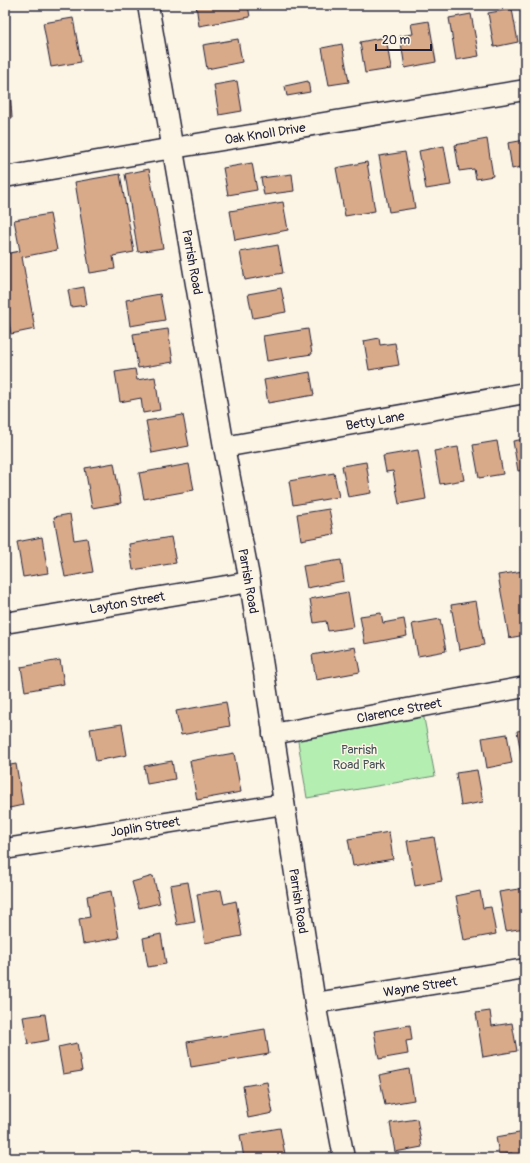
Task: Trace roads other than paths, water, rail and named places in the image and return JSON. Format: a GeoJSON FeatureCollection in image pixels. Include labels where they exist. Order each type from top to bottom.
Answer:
{"type":"FeatureCollection","features":[{"type":"Feature","properties":{"kind":"street","name":"Parrish Road"},"geometry":{"type":"LineString","coordinates":[[148,5],[224,447],[250,582],[315,1003],[344,1158]]}},
{"type":"Feature","properties":{"kind":"street","name":"Oak Knoll Drive"},"geometry":{"type":"LineString","coordinates":[[5,178],[173,148],[525,90]]}},
{"type":"Feature","properties":{"kind":"street","name":"Betty Lane"},"geometry":{"type":"LineString","coordinates":[[224,447],[525,393]]}},
{"type":"Feature","properties":{"kind":"street","name":"Layton Street"},"geometry":{"type":"LineString","coordinates":[[5,623],[250,582]]}},
{"type":"Feature","properties":{"kind":"street","name":"Clarence Street"},"geometry":{"type":"LineString","coordinates":[[273,734],[525,687]]}},
{"type":"Feature","properties":{"kind":"street","name":"Joplin Street"},"geometry":{"type":"LineString","coordinates":[[5,849],[284,804]]}},
{"type":"Feature","properties":{"kind":"street","name":"Wayne Street"},"geometry":{"type":"LineString","coordinates":[[315,1003],[525,969]]}},
{"type":"Feature","properties":{"kind":"park label","name":"Parrish Road Park"},"geometry":{"type":"Point","coordinates":[359,756]}}]}
